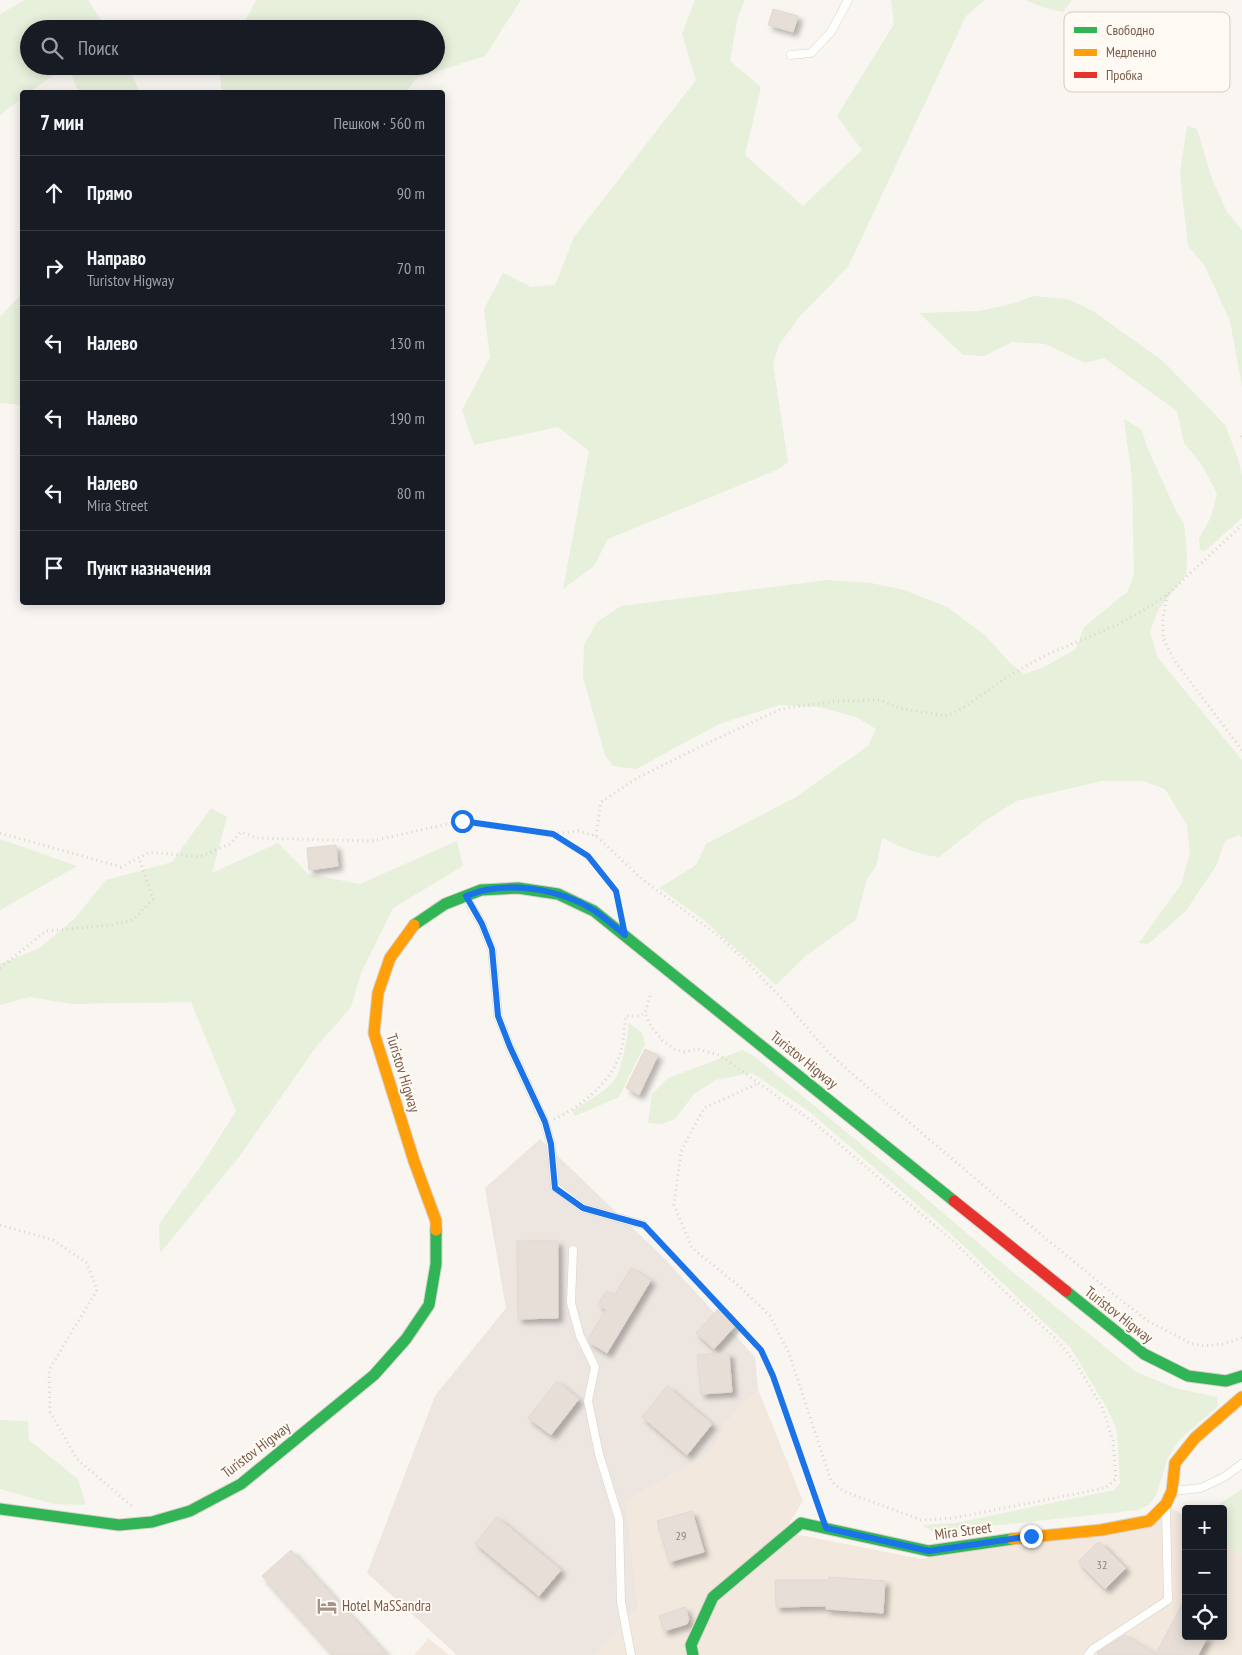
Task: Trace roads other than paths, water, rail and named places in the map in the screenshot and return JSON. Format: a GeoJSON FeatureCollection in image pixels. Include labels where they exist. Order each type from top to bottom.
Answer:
{"type":"FeatureCollection","features":[{"type":"Feature","properties":{"kind":"main road","name":"Turistov Higway"},"geometry":{"type":"LineString","coordinates":[[0,1509],[119,1525],[152,1522],[190,1511],[240,1484],[374,1375],[406,1339],[429,1304],[436,1264],[436,1221],[414,1161],[374,1033],[378,993],[390,958],[415,924],[445,904],[481,890],[518,888],[558,894],[594,911],[1144,1354],[1188,1376],[1226,1381],[1242,1376]]}},
{"type":"Feature","properties":{"kind":"main road","name":"Mira Street"},"geometry":{"type":"LineString","coordinates":[[693,1655],[691,1645],[713,1597],[801,1523],[929,1551],[1031,1536],[1101,1530],[1149,1521],[1166,1504],[1172,1491],[1175,1464],[1195,1438],[1230,1405],[1242,1397]]}},
{"type":"Feature","properties":{"kind":"lane"},"geometry":{"type":"LineString","coordinates":[[791,55],[811,53],[831,32],[848,0]]}},
{"type":"Feature","properties":{"kind":"lane"},"geometry":{"type":"LineString","coordinates":[[466,896],[482,924],[492,949],[498,1016],[510,1047],[545,1122],[551,1144],[555,1188],[583,1208],[644,1225]]}},
{"type":"Feature","properties":{"kind":"lane"},"geometry":{"type":"LineString","coordinates":[[573,1250],[571,1303],[580,1336],[595,1367],[588,1401],[599,1454],[619,1519],[621,1602],[632,1655]]}},
{"type":"Feature","properties":{"kind":"lane"},"geometry":{"type":"LineString","coordinates":[[1210,1380],[1222,1388]]}},
{"type":"Feature","properties":{"kind":"lane"},"geometry":{"type":"LineString","coordinates":[[1172,1491],[1201,1488],[1224,1477],[1242,1464]]}},
{"type":"Feature","properties":{"kind":"lane"},"geometry":{"type":"LineString","coordinates":[[1088,1655],[1093,1649],[1168,1600],[1166,1504]]}},
{"type":"Feature","properties":{"kind":"place","name":"Hotel MaSSandra"},"geometry":{"type":"Point","coordinates":[327,1606]}}]}
